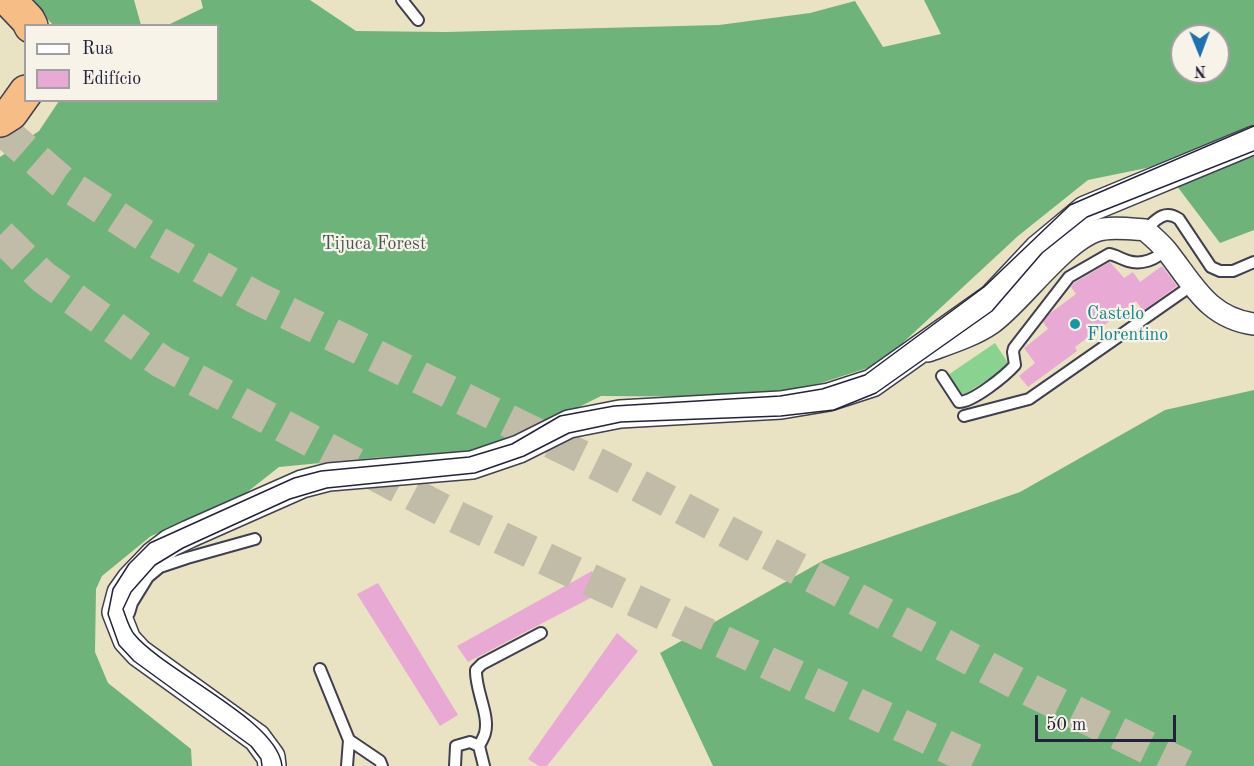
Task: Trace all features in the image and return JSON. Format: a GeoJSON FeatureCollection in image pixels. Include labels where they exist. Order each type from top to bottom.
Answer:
{"type":"FeatureCollection","features":[{"type":"Feature","properties":{"kind":"highway"},"geometry":{"type":"LineString","coordinates":[[9,0],[30,24]]}},
{"type":"Feature","properties":{"kind":"highway"},"geometry":{"type":"LineString","coordinates":[[0,120],[11,113],[24,95]]}},
{"type":"Feature","properties":{"kind":"street"},"geometry":{"type":"LineString","coordinates":[[272,766],[271,757],[257,738],[139,652],[127,640],[116,612],[121,593],[153,556],[170,543],[302,484],[329,477],[472,465],[519,449],[569,424],[620,414],[738,409],[819,399],[872,383],[992,298],[1038,249],[1085,210],[1254,140]]}},
{"type":"Feature","properties":{"kind":"street"},"geometry":{"type":"LineString","coordinates":[[905,360],[976,333],[993,322],[1014,304],[1040,275],[1087,234],[1102,229],[1145,230],[1165,249],[1191,286],[1218,312],[1254,324]]}},
{"type":"Feature","properties":{"kind":"lane"},"geometry":{"type":"LineString","coordinates":[[402,0],[418,20]]}},
{"type":"Feature","properties":{"kind":"lane"},"geometry":{"type":"LineString","coordinates":[[1145,230],[1163,215],[1173,215],[1179,219],[1211,267],[1220,271],[1233,271],[1254,262]]}},
{"type":"Feature","properties":{"kind":"lane"},"geometry":{"type":"LineString","coordinates":[[942,376],[959,402],[967,401],[1007,374],[1015,365],[1014,348],[1069,277],[1108,254],[1129,262],[1145,262],[1156,257],[1165,249]]}},
{"type":"Feature","properties":{"kind":"lane"},"geometry":{"type":"LineString","coordinates":[[964,416],[1029,399],[1191,286]]}},
{"type":"Feature","properties":{"kind":"lane"},"geometry":{"type":"LineString","coordinates":[[123,631],[132,603],[148,577],[160,567],[255,539]]}},
{"type":"Feature","properties":{"kind":"lane"},"geometry":{"type":"LineString","coordinates":[[484,766],[479,746],[485,732],[486,722],[475,679],[476,670],[482,664],[541,633]]}},
{"type":"Feature","properties":{"kind":"lane"},"geometry":{"type":"LineString","coordinates":[[320,669],[349,740],[347,766]]}},
{"type":"Feature","properties":{"kind":"lane"},"geometry":{"type":"LineString","coordinates":[[349,740],[380,761],[382,766]]}},
{"type":"Feature","properties":{"kind":"lane"},"geometry":{"type":"LineString","coordinates":[[455,766],[456,746],[470,742],[479,746]]}},
{"type":"Feature","properties":{"kind":"green space"},"geometry":{"type":"Polygon","coordinates":[[[30,0],[134,0],[141,24],[52,24],[30,0]]]}},
{"type":"Feature","properties":{"kind":"green space","name":"Tijuca Forest"},"geometry":{"type":"Polygon","coordinates":[[[201,0],[310,0],[356,31],[446,32],[719,25],[810,13],[855,1],[883,47],[941,34],[924,0],[1254,0],[1254,230],[1220,243],[1161,165],[1088,180],[1018,236],[880,364],[821,383],[761,397],[601,396],[487,453],[383,457],[279,467],[232,504],[151,536],[102,576],[96,589],[95,652],[108,683],[191,749],[192,766],[0,766],[0,157],[39,131],[58,102],[219,102],[219,24],[170,24],[203,8],[201,0]]]}},
{"type":"Feature","properties":{"kind":"green space"},"geometry":{"type":"Polygon","coordinates":[[[995,343],[1010,366],[963,395],[948,375],[995,343]]]}},
{"type":"Feature","properties":{"kind":"green space"},"geometry":{"type":"Polygon","coordinates":[[[1254,390],[1254,766],[713,766],[660,653],[824,560],[1020,492],[1165,410],[1254,390]]]}},
{"type":"Feature","properties":{"kind":"building","name":"Castelo Florentino"},"geometry":{"type":"Polygon","coordinates":[[[1110,262],[1124,278],[1133,272],[1140,282],[1162,266],[1177,286],[1143,311],[1136,301],[1075,347],[1077,351],[1028,387],[1019,376],[1035,363],[1024,348],[1048,329],[1043,322],[1049,314],[1076,294],[1071,287],[1074,283],[1110,262]]]}},
{"type":"Feature","properties":{"kind":"building"},"geometry":{"type":"Polygon","coordinates":[[[592,571],[602,592],[468,662],[457,646],[592,571]]]}},
{"type":"Feature","properties":{"kind":"building"},"geometry":{"type":"Polygon","coordinates":[[[378,583],[458,715],[440,726],[357,594],[378,583]]]}},
{"type":"Feature","properties":{"kind":"building"},"geometry":{"type":"Polygon","coordinates":[[[617,633],[638,651],[547,766],[539,766],[528,759],[617,633]]]}},
{"type":"Feature","properties":{"kind":"tunnel"},"geometry":{"type":"LineString","coordinates":[[0,128],[61,181],[149,238],[255,297],[607,469],[1032,691],[1185,766]]}},
{"type":"Feature","properties":{"kind":"tunnel"},"geometry":{"type":"LineString","coordinates":[[0,235],[43,277],[162,362],[452,515],[988,766]]}},
{"type":"Feature","properties":{"kind":"tram line"},"geometry":{"type":"LineString","coordinates":[[262,766],[261,759],[251,746],[134,661],[119,645],[108,614],[113,589],[129,564],[150,543],[294,478],[321,471],[469,457],[512,444],[560,416],[614,406],[780,396],[822,389],[865,375],[984,287],[1070,205],[1254,126]]}},
{"type":"Feature","properties":{"kind":"tram line"},"geometry":{"type":"LineString","coordinates":[[282,766],[276,749],[262,731],[242,714],[149,649],[132,632],[123,609],[131,592],[155,565],[183,548],[290,499],[327,488],[475,473],[524,456],[569,433],[621,422],[781,416],[834,410],[876,393],[992,311],[1042,253],[1087,217],[1254,151]]}},
{"type":"Feature","properties":{"kind":"place","name":"Castelo Florentino"},"geometry":{"type":"Point","coordinates":[1075,324]}}]}
